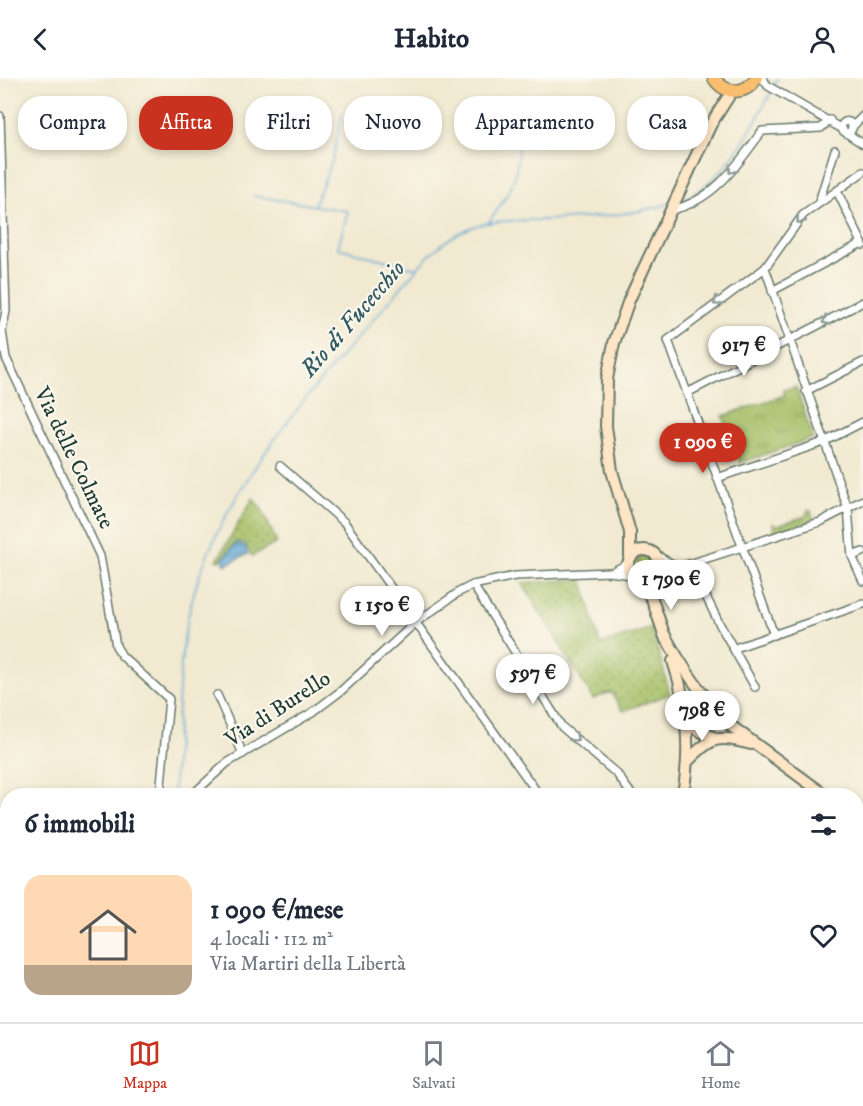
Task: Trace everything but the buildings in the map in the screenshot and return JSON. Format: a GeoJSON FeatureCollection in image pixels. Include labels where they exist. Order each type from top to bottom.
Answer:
{"type":"FeatureCollection","features":[{"type":"Feature","properties":{"kind":"main road"},"geometry":{"type":"LineString","coordinates":[[716,81],[732,91],[746,89],[756,78]]}},
{"type":"Feature","properties":{"kind":"main road"},"geometry":{"type":"LineString","coordinates":[[711,124],[719,98],[716,81]]}},
{"type":"Feature","properties":{"kind":"main road"},"geometry":{"type":"LineString","coordinates":[[684,788],[689,760],[687,725],[679,679],[652,599],[635,578],[629,561],[630,532],[609,452],[605,407],[607,379],[621,321],[711,124],[732,91]]}},
{"type":"Feature","properties":{"kind":"main road"},"geometry":{"type":"LineString","coordinates":[[630,532],[659,562],[652,599]]}},
{"type":"Feature","properties":{"kind":"main road"},"geometry":{"type":"LineString","coordinates":[[629,561],[636,552],[650,552]]}},
{"type":"Feature","properties":{"kind":"main road"},"geometry":{"type":"LineString","coordinates":[[635,578],[647,581],[656,576]]}},
{"type":"Feature","properties":{"kind":"main road"},"geometry":{"type":"LineString","coordinates":[[664,634],[684,670],[718,713],[756,745],[815,788]]}},
{"type":"Feature","properties":{"kind":"main road"},"geometry":{"type":"LineString","coordinates":[[687,725],[699,715],[718,713]]}},
{"type":"Feature","properties":{"kind":"main road"},"geometry":{"type":"LineString","coordinates":[[687,725],[716,738],[729,738],[756,745]]}},
{"type":"Feature","properties":{"kind":"main road"},"geometry":{"type":"LineString","coordinates":[[689,760],[702,747],[716,738]]}},
{"type":"Feature","properties":{"kind":"street"},"geometry":{"type":"LineString","coordinates":[[762,78],[768,86],[830,120],[861,143]]}},
{"type":"Feature","properties":{"kind":"street"},"geometry":{"type":"LineString","coordinates":[[746,89],[768,86]]}},
{"type":"Feature","properties":{"kind":"street","name":"Via delle Colmate"},"geometry":{"type":"LineString","coordinates":[[0,116],[6,311],[2,331],[6,357],[100,556],[116,646],[122,656],[169,699],[170,716],[161,788]]}},
{"type":"Feature","properties":{"kind":"street"},"geometry":{"type":"LineString","coordinates":[[843,130],[842,124],[850,124],[862,116]]}},
{"type":"Feature","properties":{"kind":"street"},"geometry":{"type":"LineString","coordinates":[[830,120],[850,124],[861,143]]}},
{"type":"Feature","properties":{"kind":"street"},"geometry":{"type":"LineString","coordinates":[[670,212],[689,205],[721,184],[762,131],[821,128],[830,120]]}},
{"type":"Feature","properties":{"kind":"street"},"geometry":{"type":"LineString","coordinates":[[819,202],[835,150]]}},
{"type":"Feature","properties":{"kind":"street"},"geometry":{"type":"LineString","coordinates":[[774,636],[669,339],[765,268],[802,215],[863,172]]}},
{"type":"Feature","properties":{"kind":"street"},"geometry":{"type":"LineString","coordinates":[[772,291],[862,244],[837,191]]}},
{"type":"Feature","properties":{"kind":"street"},"geometry":{"type":"LineString","coordinates":[[765,268],[848,509],[852,556],[863,581]]}},
{"type":"Feature","properties":{"kind":"street"},"geometry":{"type":"LineString","coordinates":[[687,393],[863,302]]}},
{"type":"Feature","properties":{"kind":"street"},"geometry":{"type":"LineString","coordinates":[[806,391],[863,362]]}},
{"type":"Feature","properties":{"kind":"street"},"geometry":{"type":"LineString","coordinates":[[717,478],[824,442],[863,422]]}},
{"type":"Feature","properties":{"kind":"street"},"geometry":{"type":"LineString","coordinates":[[280,466],[344,522],[534,788]]}},
{"type":"Feature","properties":{"kind":"street"},"geometry":{"type":"LineString","coordinates":[[656,576],[679,566],[818,523],[863,500]]}},
{"type":"Feature","properties":{"kind":"street"},"geometry":{"type":"LineString","coordinates":[[650,552],[669,564],[679,566]]}},
{"type":"Feature","properties":{"kind":"street"},"geometry":{"type":"LineString","coordinates":[[852,556],[863,552]]}},
{"type":"Feature","properties":{"kind":"street","name":"Via di Burello"},"geometry":{"type":"LineString","coordinates":[[609,572],[629,561]]}},
{"type":"Feature","properties":{"kind":"street"},"geometry":{"type":"LineString","coordinates":[[690,564],[719,623],[755,687]]}},
{"type":"Feature","properties":{"kind":"street","name":"Via di Burello"},"geometry":{"type":"LineString","coordinates":[[200,788],[227,763],[313,712],[341,691],[415,623],[459,592],[473,585],[515,576],[609,572],[635,578]]}},
{"type":"Feature","properties":{"kind":"street"},"geometry":{"type":"LineString","coordinates":[[473,585],[562,727],[617,774],[627,788]]}},
{"type":"Feature","properties":{"kind":"street"},"geometry":{"type":"LineString","coordinates":[[735,648],[863,604]]}},
{"type":"Feature","properties":{"kind":"street"},"geometry":{"type":"LineString","coordinates":[[217,695],[243,754]]}},
{"type":"Feature","properties":{"kind":"green space"},"geometry":{"type":"Polygon","coordinates":[[[796,387],[813,438],[740,463],[723,416],[785,395],[783,390],[796,387]]]}},
{"type":"Feature","properties":{"kind":"green space"},"geometry":{"type":"Polygon","coordinates":[[[253,498],[262,510],[277,543],[252,556],[245,543],[236,541],[220,561],[217,560],[253,498]]]}},
{"type":"Feature","properties":{"kind":"green space"},"geometry":{"type":"Polygon","coordinates":[[[808,510],[811,511],[814,520],[774,533],[773,523],[775,526],[806,516],[808,510]]]}},
{"type":"Feature","properties":{"kind":"green space"},"geometry":{"type":"Polygon","coordinates":[[[645,556],[651,559],[654,565],[651,571],[645,574],[639,571],[636,565],[639,559],[645,556]]]}},
{"type":"Feature","properties":{"kind":"green space"},"geometry":{"type":"Polygon","coordinates":[[[582,579],[600,644],[652,628],[670,694],[623,711],[611,692],[593,699],[522,583],[582,579]]]}},
{"type":"Feature","properties":{"kind":"water"},"geometry":{"type":"Polygon","coordinates":[[[237,543],[245,546],[248,554],[225,565],[223,559],[237,543]]]}},
{"type":"Feature","properties":{"kind":"waterway","name":"Rio di Fucecchio"},"geometry":{"type":"LineString","coordinates":[[774,85],[778,78]]}},
{"type":"Feature","properties":{"kind":"waterway","name":"Rio di Fucecchio"},"geometry":{"type":"LineString","coordinates":[[682,200],[711,181],[735,154],[771,92]]}},
{"type":"Feature","properties":{"kind":"waterway"},"geometry":{"type":"LineString","coordinates":[[314,205],[332,162],[342,114]]}},
{"type":"Feature","properties":{"kind":"waterway"},"geometry":{"type":"LineString","coordinates":[[488,223],[514,180],[519,150]]}},
{"type":"Feature","properties":{"kind":"waterway"},"geometry":{"type":"LineString","coordinates":[[254,196],[348,211],[338,248],[418,269]]}},
{"type":"Feature","properties":{"kind":"waterway","name":"Rio di Fucecchio"},"geometry":{"type":"LineString","coordinates":[[174,788],[181,668],[188,617],[194,593],[208,553],[227,514],[249,476],[301,404],[424,260],[459,233],[489,223],[607,216],[669,204]]}}]}
